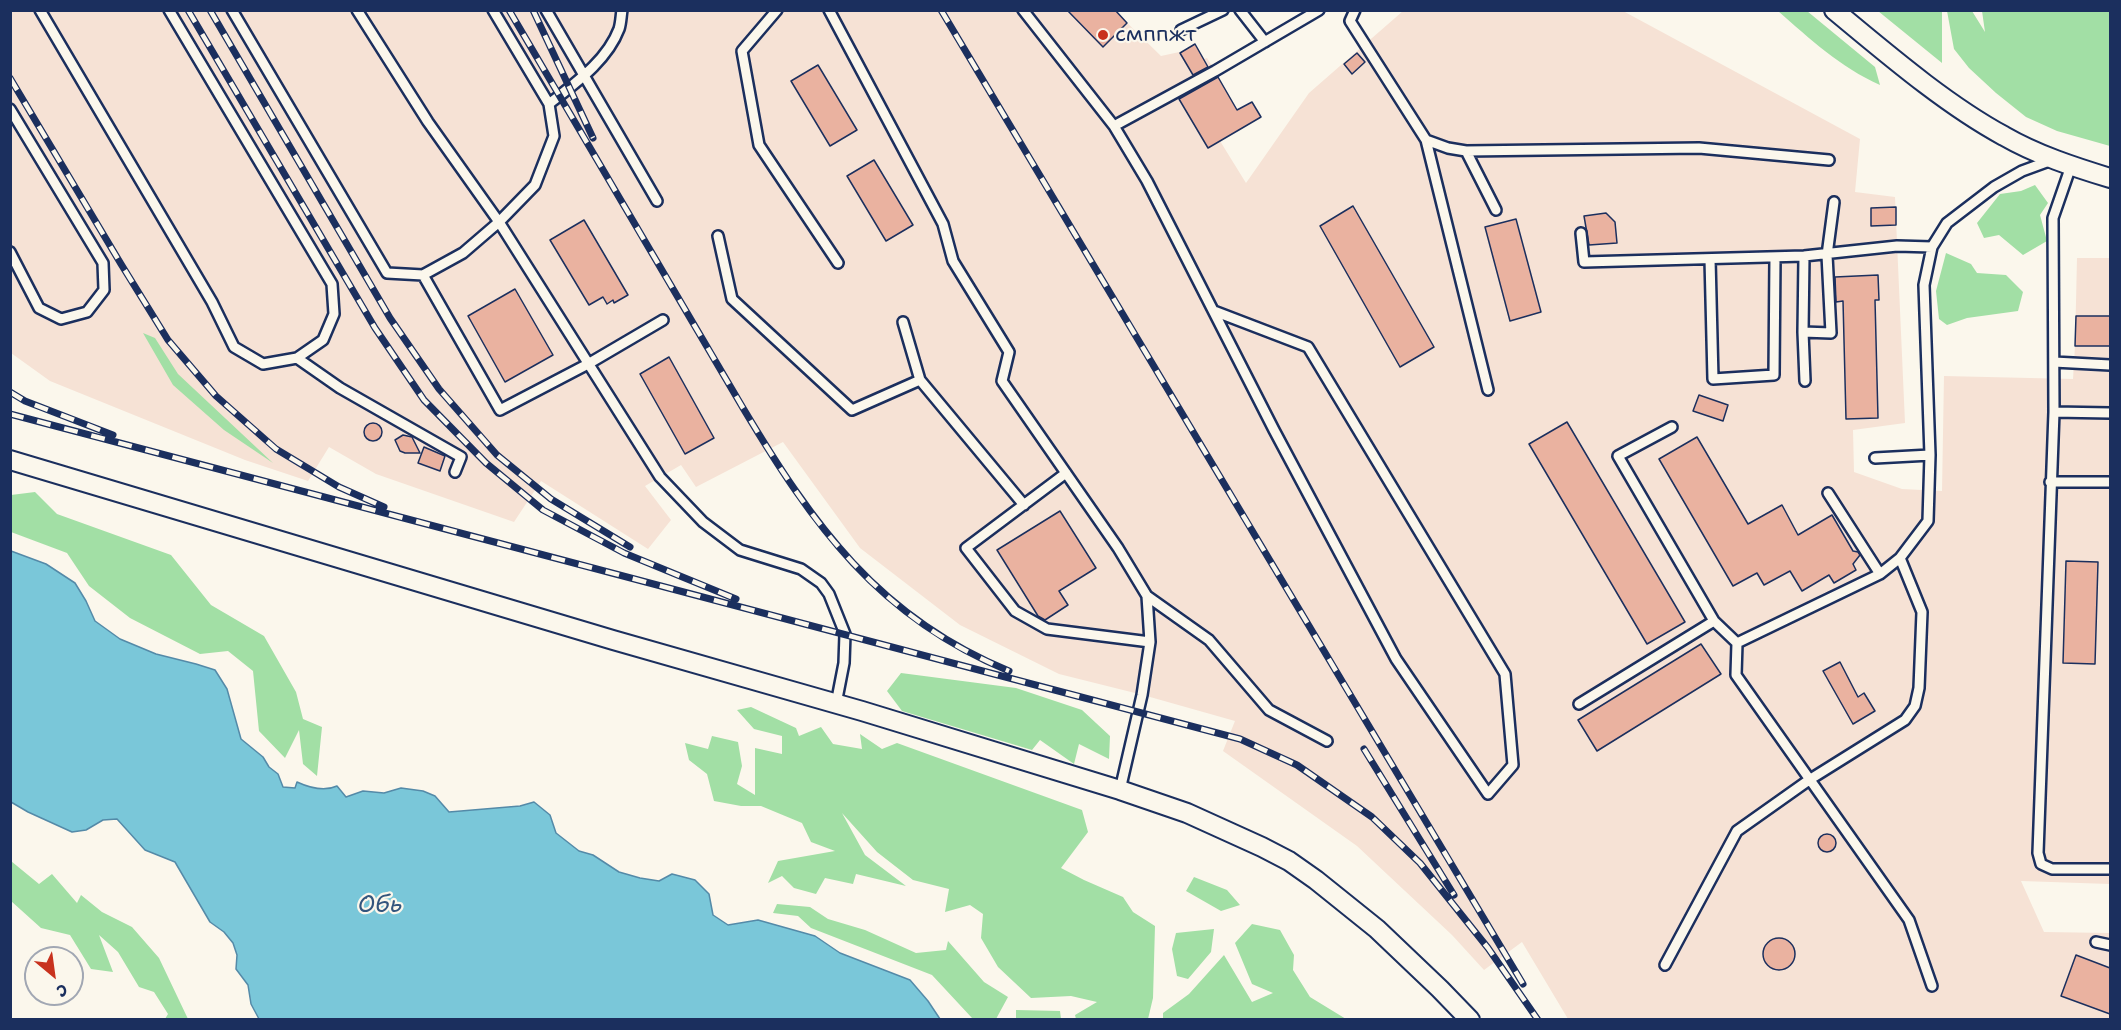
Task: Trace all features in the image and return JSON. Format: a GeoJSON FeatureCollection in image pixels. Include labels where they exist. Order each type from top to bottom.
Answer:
{"type":"FeatureCollection","features":[{"type":"Feature","properties":{"kind":"street"},"geometry":{"type":"LineString","coordinates":[[1834,10],[1906,69],[2004,137],[2062,163],[2110,178]]}},
{"type":"Feature","properties":{"kind":"street"},"geometry":{"type":"LineString","coordinates":[[10,460],[836,704],[1120,790],[1187,813],[1288,861],[1343,901],[1377,929],[1440,988],[1470,1020]]}},
{"type":"Feature","properties":{"kind":"lane"},"geometry":{"type":"LineString","coordinates":[[40,10],[213,302],[234,347],[263,364],[297,358],[323,340],[334,314],[332,284],[169,10]]}},
{"type":"Feature","properties":{"kind":"lane"},"geometry":{"type":"LineString","coordinates":[[232,10],[387,273],[423,275],[463,253],[499,222],[535,185],[554,136],[549,104],[493,10]]}},
{"type":"Feature","properties":{"kind":"lane"},"geometry":{"type":"LineString","coordinates":[[357,10],[428,122],[499,222],[660,477],[703,522],[740,550],[801,568],[822,583],[830,594],[845,634],[844,663],[836,704]]}},
{"type":"Feature","properties":{"kind":"lane"},"geometry":{"type":"LineString","coordinates":[[546,10],[657,201]]}},
{"type":"Feature","properties":{"kind":"lane"},"geometry":{"type":"LineString","coordinates":[[549,104],[602,56],[619,30],[622,10]]}},
{"type":"Feature","properties":{"kind":"lane"},"geometry":{"type":"LineString","coordinates":[[777,10],[742,51],[759,145],[838,263]]}},
{"type":"Feature","properties":{"kind":"lane"},"geometry":{"type":"LineString","coordinates":[[829,10],[943,224],[953,261],[1009,352],[1002,381],[1118,548],[1147,596],[1209,640],[1269,710],[1328,741]]}},
{"type":"Feature","properties":{"kind":"lane"},"geometry":{"type":"LineString","coordinates":[[1023,10],[1114,126],[1147,181],[1214,311],[1396,659],[1488,794],[1513,765],[1505,674],[1308,347],[1214,311]]}},
{"type":"Feature","properties":{"kind":"lane"},"geometry":{"type":"LineString","coordinates":[[1180,30],[1223,10]]}},
{"type":"Feature","properties":{"kind":"lane"},"geometry":{"type":"LineString","coordinates":[[1240,10],[1265,42]]}},
{"type":"Feature","properties":{"kind":"lane"},"geometry":{"type":"LineString","coordinates":[[1114,126],[1319,10]]}},
{"type":"Feature","properties":{"kind":"lane"},"geometry":{"type":"LineString","coordinates":[[1355,10],[1350,21],[1426,140],[1488,390]]}},
{"type":"Feature","properties":{"kind":"lane"},"geometry":{"type":"LineString","coordinates":[[10,109],[103,263],[104,290],[87,312],[61,319],[39,308],[10,252]]}},
{"type":"Feature","properties":{"kind":"lane"},"geometry":{"type":"LineString","coordinates":[[1426,140],[1448,148],[1466,151],[1699,148],[1829,160]]}},
{"type":"Feature","properties":{"kind":"lane"},"geometry":{"type":"LineString","coordinates":[[1466,151],[1496,210]]}},
{"type":"Feature","properties":{"kind":"lane"},"geometry":{"type":"LineString","coordinates":[[1737,643],[1880,574],[1900,558],[1928,521],[1930,454],[1924,285],[1932,247],[1947,223],[1994,187],[2022,171],[2062,163],[2053,218],[2054,412],[2038,853],[2041,864],[2052,869],[2110,869]]}},
{"type":"Feature","properties":{"kind":"lane"},"geometry":{"type":"LineString","coordinates":[[1803,332],[1831,333],[1827,255],[1834,202]]}},
{"type":"Feature","properties":{"kind":"lane"},"geometry":{"type":"LineString","coordinates":[[1581,232],[1584,262],[1827,255],[1897,246],[1932,247]]}},
{"type":"Feature","properties":{"kind":"lane"},"geometry":{"type":"LineString","coordinates":[[718,236],[732,299],[852,410],[920,380]]}},
{"type":"Feature","properties":{"kind":"lane"},"geometry":{"type":"LineString","coordinates":[[1803,256],[1805,381]]}},
{"type":"Feature","properties":{"kind":"lane"},"geometry":{"type":"LineString","coordinates":[[1710,259],[1713,379],[1774,375],[1775,257]]}},
{"type":"Feature","properties":{"kind":"lane"},"geometry":{"type":"LineString","coordinates":[[423,275],[500,410],[588,364],[663,320]]}},
{"type":"Feature","properties":{"kind":"lane"},"geometry":{"type":"LineString","coordinates":[[903,322],[920,380],[1024,504]]}},
{"type":"Feature","properties":{"kind":"lane"},"geometry":{"type":"LineString","coordinates":[[297,358],[340,388],[461,458],[455,472]]}},
{"type":"Feature","properties":{"kind":"lane"},"geometry":{"type":"LineString","coordinates":[[2054,362],[2110,365]]}},
{"type":"Feature","properties":{"kind":"lane"},"geometry":{"type":"LineString","coordinates":[[2054,412],[2110,413]]}},
{"type":"Feature","properties":{"kind":"lane"},"geometry":{"type":"LineString","coordinates":[[1672,427],[1618,456],[1714,621],[1737,643],[1736,675],[1909,920],[1932,986]]}},
{"type":"Feature","properties":{"kind":"lane"},"geometry":{"type":"LineString","coordinates":[[1875,458],[1930,454]]}},
{"type":"Feature","properties":{"kind":"lane"},"geometry":{"type":"LineString","coordinates":[[1066,473],[966,548],[1014,610],[1047,629],[1150,642]]}},
{"type":"Feature","properties":{"kind":"lane"},"geometry":{"type":"LineString","coordinates":[[2050,482],[2110,482]]}},
{"type":"Feature","properties":{"kind":"lane"},"geometry":{"type":"LineString","coordinates":[[1828,493],[1880,574]]}},
{"type":"Feature","properties":{"kind":"lane"},"geometry":{"type":"LineString","coordinates":[[1665,965],[1737,831],[1809,780],[1905,720],[1915,706],[1919,688],[1922,612],[1900,558]]}},
{"type":"Feature","properties":{"kind":"lane"},"geometry":{"type":"LineString","coordinates":[[1120,790],[1143,695],[1150,642],[1147,596]]}},
{"type":"Feature","properties":{"kind":"lane"},"geometry":{"type":"LineString","coordinates":[[1579,704],[1714,621]]}},
{"type":"Feature","properties":{"kind":"lane"},"geometry":{"type":"LineString","coordinates":[[2096,942],[2110,945]]}},
{"type":"Feature","properties":{"kind":"shaded area"},"geometry":{"type":"Polygon","coordinates":[[[11,11],[1115,11],[1161,56],[1184,51],[1195,44],[1204,59],[1207,58],[1218,76],[1180,99],[1208,148],[1220,141],[1246,183],[1309,93],[1403,11],[1623,11],[1860,139],[1855,192],[1895,197],[1905,423],[1853,430],[1854,472],[1902,489],[1942,491],[1944,376],[2073,379],[2077,258],[2110,258],[2110,884],[2021,881],[2044,932],[2110,933],[2110,1019],[1568,1019],[1522,942],[1484,970],[1452,935],[1357,846],[1223,751],[1235,721],[1059,674],[960,625],[860,548],[783,442],[696,487],[681,465],[645,486],[671,520],[648,549],[541,481],[514,522],[376,474],[329,447],[308,481],[245,460],[50,381],[11,353],[11,11]]]}},
{"type":"Feature","properties":{"kind":"green space"},"geometry":{"type":"Polygon","coordinates":[[[1778,11],[1807,11],[1875,67],[1880,85],[1839,61],[1778,11]]]}},
{"type":"Feature","properties":{"kind":"green space"},"geometry":{"type":"Polygon","coordinates":[[[1878,11],[1942,11],[1942,63],[1878,11]]]}},
{"type":"Feature","properties":{"kind":"green space"},"geometry":{"type":"Polygon","coordinates":[[[1947,11],[1972,11],[1985,32],[1982,11],[2110,11],[2110,146],[2057,131],[2026,117],[1996,93],[1969,68],[1954,49],[1947,11]]]}},
{"type":"Feature","properties":{"kind":"green space"},"geometry":{"type":"Polygon","coordinates":[[[2035,185],[2048,203],[2040,215],[2047,241],[2023,255],[1999,235],[1984,238],[1977,223],[2000,194],[2021,191],[2035,185]]]}},
{"type":"Feature","properties":{"kind":"green space"},"geometry":{"type":"Polygon","coordinates":[[[1946,253],[1971,264],[1977,273],[2006,275],[2023,292],[2018,311],[1967,318],[1947,325],[1939,319],[1936,291],[1946,253]]]}},
{"type":"Feature","properties":{"kind":"green space"},"geometry":{"type":"Polygon","coordinates":[[[143,333],[155,338],[178,374],[273,463],[224,430],[173,385],[143,333]]]}},
{"type":"Feature","properties":{"kind":"green space"},"geometry":{"type":"Polygon","coordinates":[[[35,492],[57,514],[171,555],[211,605],[264,636],[296,692],[303,719],[322,727],[317,776],[303,764],[299,730],[285,758],[259,731],[253,671],[228,651],[200,654],[130,618],[89,586],[67,553],[11,532],[11,495],[35,492]]]}},
{"type":"Feature","properties":{"kind":"green space"},"geometry":{"type":"Polygon","coordinates":[[[901,673],[1016,688],[1082,710],[1110,736],[1109,759],[1079,744],[1074,764],[1040,740],[1032,750],[902,711],[887,691],[901,673]]]}},
{"type":"Feature","properties":{"kind":"green space"},"geometry":{"type":"Polygon","coordinates":[[[751,707],[796,728],[799,736],[821,727],[833,744],[862,749],[860,734],[882,749],[897,743],[1082,810],[1088,832],[1061,868],[1123,897],[1133,912],[1155,926],[1153,998],[1148,1019],[1076,1019],[1075,1015],[1097,1002],[1071,996],[1031,998],[998,967],[981,938],[983,914],[970,905],[945,912],[949,889],[913,880],[877,852],[842,813],[865,855],[906,886],[856,874],[853,884],[825,878],[816,894],[794,888],[782,876],[768,883],[778,861],[835,851],[811,842],[802,823],[761,806],[741,806],[714,801],[707,774],[689,760],[685,743],[708,749],[712,736],[738,742],[742,766],[737,784],[755,795],[755,748],[782,754],[782,736],[754,729],[737,710],[751,707]]]}},
{"type":"Feature","properties":{"kind":"green space"},"geometry":{"type":"Polygon","coordinates":[[[11,861],[39,884],[52,874],[77,903],[81,895],[102,912],[132,927],[159,958],[188,1019],[165,1019],[168,1014],[154,992],[139,987],[118,952],[99,935],[113,972],[91,969],[84,958],[84,946],[77,946],[70,935],[41,928],[11,901],[11,861]]]}},
{"type":"Feature","properties":{"kind":"green space"},"geometry":{"type":"Polygon","coordinates":[[[1194,877],[1227,890],[1240,905],[1221,911],[1186,891],[1194,877]]]}},
{"type":"Feature","properties":{"kind":"green space"},"geometry":{"type":"Polygon","coordinates":[[[777,904],[810,907],[828,919],[865,930],[916,953],[946,950],[948,941],[984,982],[1008,997],[996,1019],[972,1018],[932,975],[811,928],[798,916],[773,913],[777,904]]]}},
{"type":"Feature","properties":{"kind":"green space"},"geometry":{"type":"Polygon","coordinates":[[[1252,924],[1280,930],[1294,955],[1293,970],[1310,997],[1346,1019],[1163,1019],[1163,1013],[1189,994],[1224,955],[1252,1002],[1273,993],[1252,984],[1235,943],[1252,924]]]}},
{"type":"Feature","properties":{"kind":"green space"},"geometry":{"type":"Polygon","coordinates":[[[1214,929],[1211,952],[1188,979],[1177,976],[1172,949],[1176,933],[1214,929]]]}},
{"type":"Feature","properties":{"kind":"green space"},"geometry":{"type":"Polygon","coordinates":[[[1016,1010],[1060,1011],[1061,1019],[1016,1019],[1016,1010]]]}},
{"type":"Feature","properties":{"kind":"water","name":"Обь"},"geometry":{"type":"Polygon","coordinates":[[[11,551],[46,564],[75,583],[95,621],[120,639],[156,654],[215,670],[227,689],[241,739],[263,757],[269,767],[278,774],[283,787],[295,788],[297,782],[317,789],[337,786],[346,797],[363,791],[384,793],[401,788],[423,791],[435,796],[449,812],[520,806],[534,802],[550,815],[556,833],[579,851],[593,855],[619,872],[640,878],[659,881],[672,874],[695,880],[709,894],[713,915],[728,925],[758,920],[815,936],[840,953],[910,980],[940,1019],[259,1019],[251,1004],[248,985],[236,969],[237,955],[233,943],[224,932],[210,922],[175,862],[145,850],[117,819],[103,820],[86,830],[72,832],[11,802],[11,551]]]}},
{"type":"Feature","properties":{"kind":"building","name":"смппжт"},"geometry":{"type":"Polygon","coordinates":[[[1067,10],[1115,10],[1127,23],[1103,47],[1067,10]]]}},
{"type":"Feature","properties":{"kind":"building"},"geometry":{"type":"Polygon","coordinates":[[[1195,44],[1208,67],[1193,75],[1180,53],[1195,44]]]}},
{"type":"Feature","properties":{"kind":"building"},"geometry":{"type":"Polygon","coordinates":[[[1357,53],[1365,62],[1352,74],[1344,64],[1357,53]]]}},
{"type":"Feature","properties":{"kind":"building"},"geometry":{"type":"Polygon","coordinates":[[[818,65],[857,130],[830,146],[791,81],[818,65]]]}},
{"type":"Feature","properties":{"kind":"building"},"geometry":{"type":"Polygon","coordinates":[[[1218,77],[1237,110],[1252,102],[1261,117],[1208,148],[1179,99],[1218,77]]]}},
{"type":"Feature","properties":{"kind":"building"},"geometry":{"type":"Polygon","coordinates":[[[874,160],[913,225],[886,241],[847,176],[874,160]]]}},
{"type":"Feature","properties":{"kind":"building"},"geometry":{"type":"Polygon","coordinates":[[[1353,206],[1434,347],[1400,367],[1320,226],[1353,206]]]}},
{"type":"Feature","properties":{"kind":"building"},"geometry":{"type":"Polygon","coordinates":[[[1896,207],[1896,225],[1871,226],[1871,208],[1896,207]]]}},
{"type":"Feature","properties":{"kind":"building"},"geometry":{"type":"Polygon","coordinates":[[[1606,213],[1615,222],[1617,243],[1589,245],[1584,216],[1606,213]]]}},
{"type":"Feature","properties":{"kind":"building"},"geometry":{"type":"Polygon","coordinates":[[[1516,219],[1541,312],[1510,321],[1485,227],[1516,219]]]}},
{"type":"Feature","properties":{"kind":"building"},"geometry":{"type":"Polygon","coordinates":[[[584,220],[628,295],[614,303],[613,300],[607,304],[603,297],[589,305],[550,240],[584,220]]]}},
{"type":"Feature","properties":{"kind":"building"},"geometry":{"type":"Polygon","coordinates":[[[1878,275],[1879,300],[1875,300],[1878,418],[1846,419],[1843,301],[1836,302],[1835,277],[1878,275]]]}},
{"type":"Feature","properties":{"kind":"building"},"geometry":{"type":"Polygon","coordinates":[[[515,289],[553,355],[505,382],[468,316],[515,289]]]}},
{"type":"Feature","properties":{"kind":"building"},"geometry":{"type":"Polygon","coordinates":[[[2076,316],[2110,316],[2110,346],[2075,346],[2076,316]]]}},
{"type":"Feature","properties":{"kind":"building"},"geometry":{"type":"Polygon","coordinates":[[[669,357],[714,438],[685,454],[640,374],[669,357]]]}},
{"type":"Feature","properties":{"kind":"building"},"geometry":{"type":"Polygon","coordinates":[[[1699,395],[1728,405],[1723,421],[1693,411],[1699,395]]]}},
{"type":"Feature","properties":{"kind":"building"},"geometry":{"type":"Polygon","coordinates":[[[1567,422],[1685,622],[1647,644],[1529,444],[1567,422]]]}},
{"type":"Feature","properties":{"kind":"building"},"geometry":{"type":"Polygon","coordinates":[[[369,423],[377,423],[382,428],[380,439],[369,441],[364,436],[364,428],[369,423]]]}},
{"type":"Feature","properties":{"kind":"building"},"geometry":{"type":"Polygon","coordinates":[[[403,435],[412,437],[420,453],[400,451],[395,440],[403,435]]]}},
{"type":"Feature","properties":{"kind":"building"},"geometry":{"type":"Polygon","coordinates":[[[1697,437],[1748,524],[1782,505],[1798,535],[1832,515],[1853,551],[1860,555],[1853,564],[1856,570],[1834,583],[1829,575],[1802,591],[1790,571],[1764,585],[1757,573],[1733,586],[1659,459],[1697,437]]]}},
{"type":"Feature","properties":{"kind":"building"},"geometry":{"type":"Polygon","coordinates":[[[424,447],[445,456],[440,471],[418,463],[424,447]]]}},
{"type":"Feature","properties":{"kind":"building"},"geometry":{"type":"Polygon","coordinates":[[[1060,511],[1096,568],[1059,591],[1068,605],[1045,620],[1038,616],[997,550],[1060,511]]]}},
{"type":"Feature","properties":{"kind":"building"},"geometry":{"type":"Polygon","coordinates":[[[2066,561],[2098,562],[2095,664],[2063,663],[2066,561]]]}},
{"type":"Feature","properties":{"kind":"building"},"geometry":{"type":"Polygon","coordinates":[[[1701,644],[1721,674],[1597,751],[1578,720],[1701,644]]]}},
{"type":"Feature","properties":{"kind":"building"},"geometry":{"type":"Polygon","coordinates":[[[1840,662],[1858,697],[1864,693],[1875,711],[1853,724],[1823,671],[1840,662]]]}},
{"type":"Feature","properties":{"kind":"building"},"geometry":{"type":"Polygon","coordinates":[[[1823,834],[1831,834],[1836,839],[1834,850],[1823,852],[1818,847],[1818,839],[1823,834]]]}},
{"type":"Feature","properties":{"kind":"building"},"geometry":{"type":"Polygon","coordinates":[[[1779,938],[1791,942],[1795,954],[1791,966],[1779,970],[1767,966],[1763,954],[1767,942],[1779,938]]]}},
{"type":"Feature","properties":{"kind":"building"},"geometry":{"type":"Polygon","coordinates":[[[2076,955],[2110,968],[2110,1014],[2061,996],[2076,955]]]}},
{"type":"Feature","properties":{"kind":"railway"},"geometry":{"type":"LineString","coordinates":[[188,10],[375,328],[424,400],[486,463],[543,510],[624,553],[736,599]]}},
{"type":"Feature","properties":{"kind":"railway"},"geometry":{"type":"LineString","coordinates":[[210,10],[390,318],[439,389],[497,455],[551,499],[630,547]]}},
{"type":"Feature","properties":{"kind":"railway"},"geometry":{"type":"LineString","coordinates":[[509,10],[769,451],[823,528],[853,563],[886,595],[922,624],[963,649],[1009,671]]}},
{"type":"Feature","properties":{"kind":"railway"},"geometry":{"type":"LineString","coordinates":[[533,10],[593,138]]}},
{"type":"Feature","properties":{"kind":"railway"},"geometry":{"type":"LineString","coordinates":[[941,10],[1523,984]]}},
{"type":"Feature","properties":{"kind":"railway"},"geometry":{"type":"LineString","coordinates":[[10,78],[168,340],[216,396],[276,449],[339,487],[384,507]]}},
{"type":"Feature","properties":{"kind":"railway"},"geometry":{"type":"LineString","coordinates":[[10,392],[25,401],[113,435]]}},
{"type":"Feature","properties":{"kind":"railway"},"geometry":{"type":"LineString","coordinates":[[10,414],[1240,739],[1297,765],[1372,817],[1420,863],[1488,948],[1538,1020]]}},
{"type":"Feature","properties":{"kind":"railway"},"geometry":{"type":"LineString","coordinates":[[1364,749],[1454,895]]}},
{"type":"Feature","properties":{"kind":"place","name":"смппжт"},"geometry":{"type":"Point","coordinates":[1103,35]}}]}
